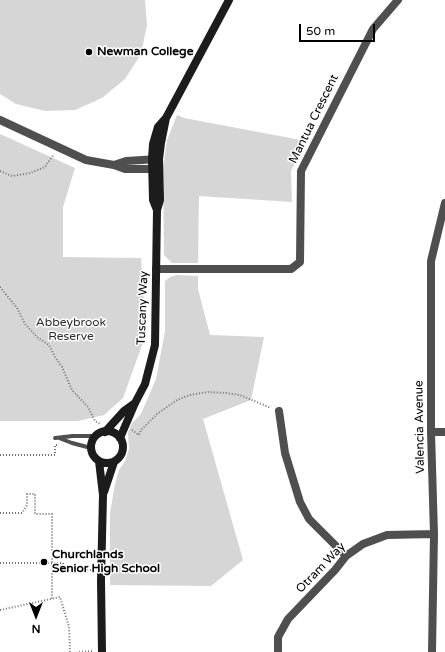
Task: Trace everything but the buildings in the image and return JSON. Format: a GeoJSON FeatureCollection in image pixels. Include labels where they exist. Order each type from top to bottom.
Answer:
{"type":"FeatureCollection","features":[{"type":"Feature","properties":{"kind":"street","name":"Tuscany Way"},"geometry":{"type":"LineString","coordinates":[[120,438],[145,384],[156,345],[157,210],[153,200],[156,170],[154,144],[158,127],[166,118],[229,0]]}},
{"type":"Feature","properties":{"kind":"street","name":"Mantua Crescent"},"geometry":{"type":"LineString","coordinates":[[156,269],[291,269],[300,262],[301,171],[373,29],[398,0]]}},
{"type":"Feature","properties":{"kind":"street"},"geometry":{"type":"LineString","coordinates":[[0,120],[86,160],[114,165],[125,169],[156,170]]}},
{"type":"Feature","properties":{"kind":"street"},"geometry":{"type":"LineString","coordinates":[[114,165],[126,161],[156,159]]}},
{"type":"Feature","properties":{"kind":"street","name":"Valencia Avenue"},"geometry":{"type":"LineString","coordinates":[[432,652],[434,534],[431,432],[431,261],[445,203]]}},
{"type":"Feature","properties":{"kind":"street","name":"Tuscany Way"},"geometry":{"type":"LineString","coordinates":[[105,432],[124,411],[135,403]]}},
{"type":"Feature","properties":{"kind":"street"},"geometry":{"type":"LineString","coordinates":[[279,411],[285,453],[300,502],[309,519],[346,556]]}},
{"type":"Feature","properties":{"kind":"street"},"geometry":{"type":"LineString","coordinates":[[103,495],[114,462],[122,454],[123,443],[113,432],[105,432],[96,436],[91,448],[95,457],[104,463],[114,462]]}},
{"type":"Feature","properties":{"kind":"street"},"geometry":{"type":"LineString","coordinates":[[431,432],[445,432]]}},
{"type":"Feature","properties":{"kind":"street"},"geometry":{"type":"LineString","coordinates":[[99,461],[103,495],[101,581],[102,652]]}},
{"type":"Feature","properties":{"kind":"street","name":"Otram Way"},"geometry":{"type":"LineString","coordinates":[[278,652],[278,637],[288,620],[335,570],[346,556],[363,544],[387,535],[434,534]]}},
{"type":"Feature","properties":{"kind":"lane"},"geometry":{"type":"LineString","coordinates":[[91,448],[57,438],[96,436]]}},
{"type":"Feature","properties":{"kind":"path"},"geometry":{"type":"LineString","coordinates":[[0,171],[12,176],[30,173],[46,167],[59,147]]}},
{"type":"Feature","properties":{"kind":"path"},"geometry":{"type":"LineString","coordinates":[[0,287],[17,308],[25,324],[38,338],[49,345],[62,367],[72,390],[88,407],[95,421],[100,424]]}},
{"type":"Feature","properties":{"kind":"path"},"geometry":{"type":"LineString","coordinates":[[125,426],[139,435],[141,430],[157,414],[177,400],[190,395],[208,392],[240,395],[279,411]]}},
{"type":"Feature","properties":{"kind":"path"},"geometry":{"type":"LineString","coordinates":[[0,455],[55,455],[55,445],[62,446]]}},
{"type":"Feature","properties":{"kind":"path"},"geometry":{"type":"LineString","coordinates":[[0,513],[22,513],[27,505],[27,494],[35,494],[35,514],[52,514],[52,599]]}},
{"type":"Feature","properties":{"kind":"path"},"geometry":{"type":"LineString","coordinates":[[0,563],[52,562],[63,563],[63,569],[92,570]]}},
{"type":"Feature","properties":{"kind":"path"},"geometry":{"type":"LineString","coordinates":[[0,610],[60,597],[69,626],[70,652]]}},
{"type":"Feature","properties":{"kind":"path"},"geometry":{"type":"LineString","coordinates":[[79,652],[92,651]]}},
{"type":"Feature","properties":{"kind":"green space","name":"Newman College"},"geometry":{"type":"Polygon","coordinates":[[[0,0],[145,0],[147,25],[141,54],[125,79],[102,98],[75,110],[45,111],[16,104],[0,94],[0,0]]]}},
{"type":"Feature","properties":{"kind":"green space"},"geometry":{"type":"Polygon","coordinates":[[[177,115],[184,118],[306,141],[291,171],[292,202],[199,196],[198,263],[172,263],[164,255],[163,167],[167,140],[177,115]]]}},
{"type":"Feature","properties":{"kind":"green space","name":"Abbeybrook Reserve"},"geometry":{"type":"Polygon","coordinates":[[[0,134],[75,168],[63,207],[63,257],[141,258],[146,334],[123,398],[104,415],[78,421],[0,421],[0,134]]]}},
{"type":"Feature","properties":{"kind":"green space"},"geometry":{"type":"Polygon","coordinates":[[[177,275],[198,276],[198,289],[210,335],[264,337],[251,400],[203,419],[243,560],[211,586],[110,585],[110,513],[115,484],[119,470],[125,461],[129,449],[128,432],[132,423],[141,414],[156,379],[165,331],[165,281],[170,277],[177,275]]]}},
{"type":"Feature","properties":{"kind":"place","name":"Newman College"},"geometry":{"type":"Point","coordinates":[89,52]}},
{"type":"Feature","properties":{"kind":"place","name":"Churchlands Senior High School"},"geometry":{"type":"Point","coordinates":[44,562]}}]}
